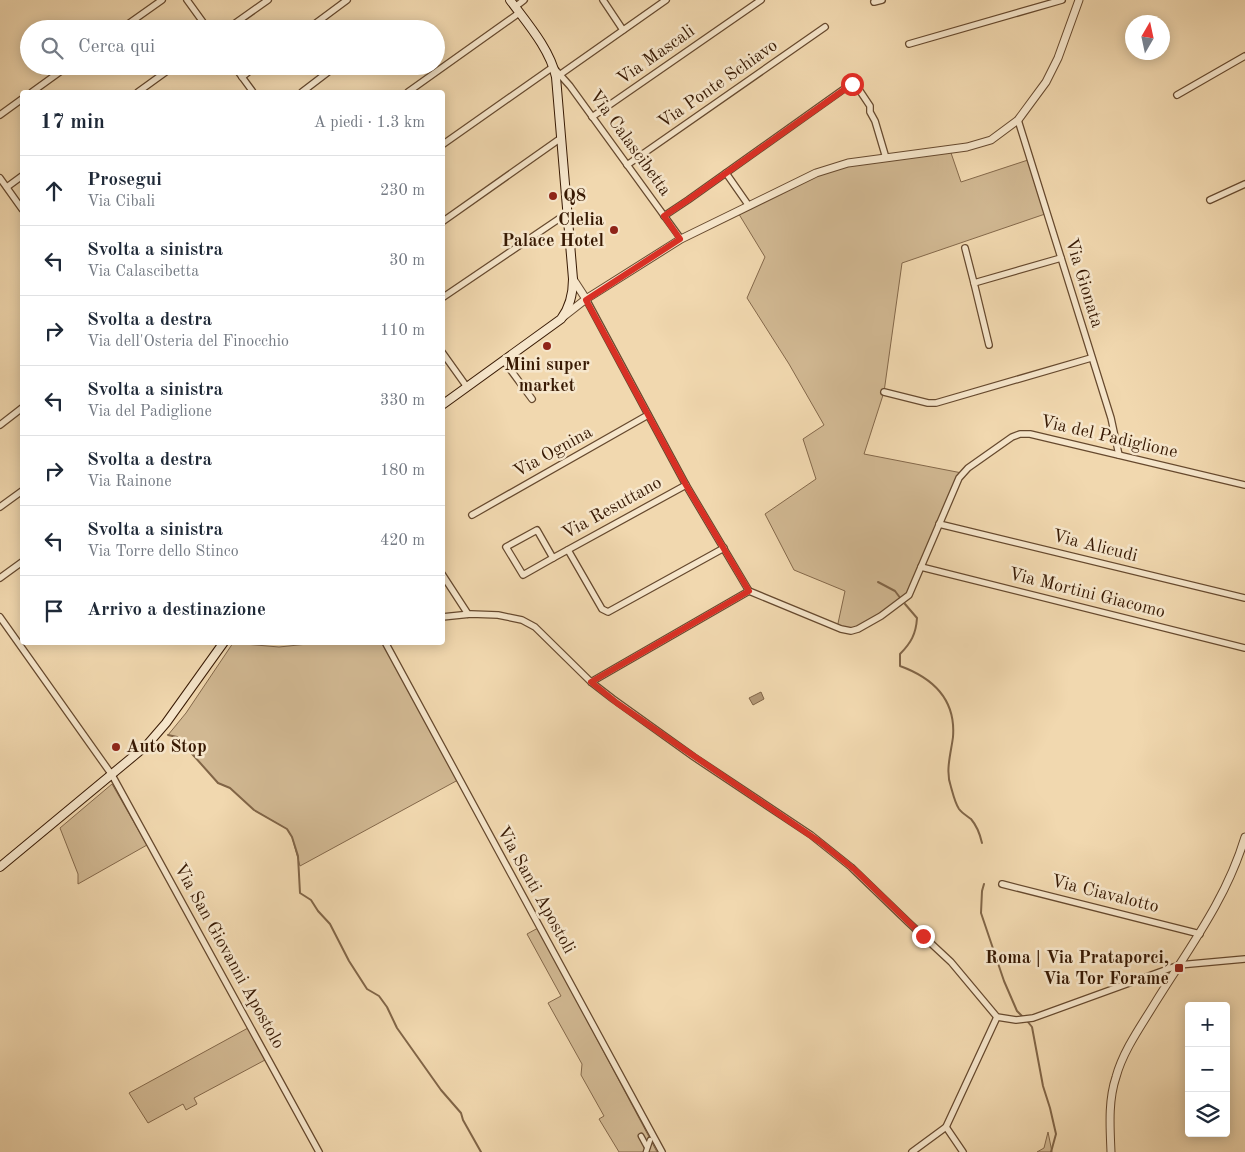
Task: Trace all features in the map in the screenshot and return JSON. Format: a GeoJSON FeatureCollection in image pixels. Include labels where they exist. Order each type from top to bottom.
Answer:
{"type":"FeatureCollection","features":[{"type":"Feature","properties":{"kind":"main road"},"geometry":{"type":"LineString","coordinates":[[445,403],[561,319],[567,310],[571,298],[572,279],[566,214],[558,76],[541,44],[514,7]]}},
{"type":"Feature","properties":{"kind":"main road"},"geometry":{"type":"LineString","coordinates":[[0,866],[144,748],[158,734],[222,645]]}},
{"type":"Feature","properties":{"kind":"street"},"geometry":{"type":"LineString","coordinates":[[134,20],[162,0]]}},
{"type":"Feature","properties":{"kind":"street"},"geometry":{"type":"LineString","coordinates":[[187,0],[201,20]]}},
{"type":"Feature","properties":{"kind":"street"},"geometry":{"type":"LineString","coordinates":[[240,20],[268,0]]}},
{"type":"Feature","properties":{"kind":"street"},"geometry":{"type":"LineString","coordinates":[[320,20],[347,0]]}},
{"type":"Feature","properties":{"kind":"street"},"geometry":{"type":"LineString","coordinates":[[445,62],[524,0]]}},
{"type":"Feature","properties":{"kind":"street"},"geometry":{"type":"LineString","coordinates":[[603,0],[623,30]]}},
{"type":"Feature","properties":{"kind":"street"},"geometry":{"type":"LineString","coordinates":[[558,76],[666,0]]}},
{"type":"Feature","properties":{"kind":"street","name":"Via Mascali"},"geometry":{"type":"LineString","coordinates":[[592,118],[761,0]]}},
{"type":"Feature","properties":{"kind":"street"},"geometry":{"type":"LineString","coordinates":[[874,2],[882,0]]}},
{"type":"Feature","properties":{"kind":"street"},"geometry":{"type":"LineString","coordinates":[[908,44],[1062,0]]}},
{"type":"Feature","properties":{"kind":"street"},"geometry":{"type":"LineString","coordinates":[[561,319],[586,300],[680,239],[821,171],[848,163],[967,147],[984,143],[998,136],[1018,120],[1049,77],[1079,0]]}},
{"type":"Feature","properties":{"kind":"street","name":"Via Ponte Schiavo"},"geometry":{"type":"LineString","coordinates":[[628,165],[825,27]]}},
{"type":"Feature","properties":{"kind":"street"},"geometry":{"type":"LineString","coordinates":[[1177,95],[1245,56]]}},
{"type":"Feature","properties":{"kind":"street"},"geometry":{"type":"LineString","coordinates":[[445,143],[553,67]]}},
{"type":"Feature","properties":{"kind":"street"},"geometry":{"type":"LineString","coordinates":[[35,90],[56,75]]}},
{"type":"Feature","properties":{"kind":"street"},"geometry":{"type":"LineString","coordinates":[[141,90],[162,75]]}},
{"type":"Feature","properties":{"kind":"street"},"geometry":{"type":"LineString","coordinates":[[245,75],[242,77],[252,90]]}},
{"type":"Feature","properties":{"kind":"street"},"geometry":{"type":"LineString","coordinates":[[305,90],[324,75]]}},
{"type":"Feature","properties":{"kind":"street"},"geometry":{"type":"LineString","coordinates":[[410,90],[429,75]]}},
{"type":"Feature","properties":{"kind":"street","name":"Via Calascibetta"},"geometry":{"type":"LineString","coordinates":[[558,76],[628,165],[680,239]]}},
{"type":"Feature","properties":{"kind":"street"},"geometry":{"type":"LineString","coordinates":[[664,216],[852,84],[856,85],[870,106],[870,112],[875,121],[886,158]]}},
{"type":"Feature","properties":{"kind":"street"},"geometry":{"type":"LineString","coordinates":[[0,115],[20,100]]}},
{"type":"Feature","properties":{"kind":"street","name":"Via Gionata"},"geometry":{"type":"LineString","coordinates":[[1018,120],[1111,418],[1119,455]]}},
{"type":"Feature","properties":{"kind":"street"},"geometry":{"type":"LineString","coordinates":[[445,220],[561,138]]}},
{"type":"Feature","properties":{"kind":"street"},"geometry":{"type":"LineString","coordinates":[[726,173],[749,206]]}},
{"type":"Feature","properties":{"kind":"street"},"geometry":{"type":"LineString","coordinates":[[7,187],[20,177]]}},
{"type":"Feature","properties":{"kind":"street"},"geometry":{"type":"LineString","coordinates":[[0,178],[20,206]]}},
{"type":"Feature","properties":{"kind":"street"},"geometry":{"type":"LineString","coordinates":[[1210,200],[1245,184]]}},
{"type":"Feature","properties":{"kind":"street"},"geometry":{"type":"LineString","coordinates":[[445,296],[566,214]]}},
{"type":"Feature","properties":{"kind":"street"},"geometry":{"type":"LineString","coordinates":[[965,248],[989,345]]}},
{"type":"Feature","properties":{"kind":"street"},"geometry":{"type":"LineString","coordinates":[[974,283],[1062,258]]}},
{"type":"Feature","properties":{"kind":"street"},"geometry":{"type":"LineString","coordinates":[[572,279],[586,300],[686,485],[749,591],[591,682]]}},
{"type":"Feature","properties":{"kind":"street"},"geometry":{"type":"LineString","coordinates":[[571,298],[579,296],[586,300]]}},
{"type":"Feature","properties":{"kind":"street"},"geometry":{"type":"LineString","coordinates":[[445,356],[467,387]]}},
{"type":"Feature","properties":{"kind":"street"},"geometry":{"type":"LineString","coordinates":[[884,392],[928,403],[936,403],[1091,358]]}},
{"type":"Feature","properties":{"kind":"street"},"geometry":{"type":"LineString","coordinates":[[504,361],[532,399]]}},
{"type":"Feature","properties":{"kind":"street"},"geometry":{"type":"LineString","coordinates":[[0,424],[20,409]]}},
{"type":"Feature","properties":{"kind":"street","name":"Via Ognina"},"geometry":{"type":"LineString","coordinates":[[472,515],[648,415]]}},
{"type":"Feature","properties":{"kind":"street","name":"Via del Padiglione"},"geometry":{"type":"LineString","coordinates":[[749,591],[841,629],[854,630],[881,616],[907,597],[913,589],[958,480],[964,471],[1017,434],[1030,434],[1245,485]]}},
{"type":"Feature","properties":{"kind":"street","name":"Via Resuttano"},"geometry":{"type":"LineString","coordinates":[[553,558],[537,530],[506,547],[522,575],[568,550],[686,485]]}},
{"type":"Feature","properties":{"kind":"street"},"geometry":{"type":"LineString","coordinates":[[0,507],[20,492]]}},
{"type":"Feature","properties":{"kind":"street","name":"Via Alicudi"},"geometry":{"type":"LineString","coordinates":[[939,524],[1245,598]]}},
{"type":"Feature","properties":{"kind":"street"},"geometry":{"type":"LineString","coordinates":[[568,550],[602,609],[608,612],[724,548]]}},
{"type":"Feature","properties":{"kind":"street"},"geometry":{"type":"LineString","coordinates":[[0,578],[20,563]]}},
{"type":"Feature","properties":{"kind":"street","name":"Via Mortini Giacomo"},"geometry":{"type":"LineString","coordinates":[[921,567],[1245,648]]}},
{"type":"Feature","properties":{"kind":"street"},"geometry":{"type":"LineString","coordinates":[[445,579],[468,614]]}},
{"type":"Feature","properties":{"kind":"street"},"geometry":{"type":"LineString","coordinates":[[445,617],[468,614],[504,616],[529,624],[555,646],[591,682],[617,703],[811,835],[846,863],[951,962],[997,1017],[1016,1020],[1037,1017],[1179,965],[1245,959]]}},
{"type":"Feature","properties":{"kind":"street","name":"Via San Giovanni Apostolo"},"geometry":{"type":"LineString","coordinates":[[0,617],[20,641]]}},
{"type":"Feature","properties":{"kind":"street","name":"Via San Giovanni Apostolo"},"geometry":{"type":"LineString","coordinates":[[23,645],[112,775],[319,1152]]}},
{"type":"Feature","properties":{"kind":"street","name":"Via Santi Apostoli"},"geometry":{"type":"LineString","coordinates":[[387,645],[662,1152]]}},
{"type":"Feature","properties":{"kind":"street"},"geometry":{"type":"LineString","coordinates":[[1110,1152],[1111,1106],[1117,1073],[1143,1022],[1200,934],[1224,892],[1245,837]]}},
{"type":"Feature","properties":{"kind":"street","name":"Via Ciavalotto"},"geometry":{"type":"LineString","coordinates":[[1002,884],[1200,934]]}},
{"type":"Feature","properties":{"kind":"street"},"geometry":{"type":"LineString","coordinates":[[912,1152],[946,1127],[997,1017]]}},
{"type":"Feature","properties":{"kind":"street"},"geometry":{"type":"LineString","coordinates":[[946,1127],[963,1152]]}},
{"type":"Feature","properties":{"kind":"street"},"geometry":{"type":"LineString","coordinates":[[641,1136],[647,1150]]}},
{"type":"Feature","properties":{"kind":"street"},"geometry":{"type":"LineString","coordinates":[[647,1150],[650,1140]]}},
{"type":"Feature","properties":{"kind":"shaded area"},"geometry":{"type":"Polygon","coordinates":[[[950,150],[961,182],[1031,159],[1048,213],[902,263],[884,392],[864,454],[962,473],[911,592],[856,630],[837,628],[845,591],[794,570],[765,514],[816,479],[803,439],[824,425],[789,364],[747,298],[765,257],[737,211],[830,168],[950,150]]]}},
{"type":"Feature","properties":{"kind":"shaded area"},"geometry":{"type":"Polygon","coordinates":[[[232,645],[279,647],[298,645],[384,645],[458,780],[300,866],[292,837],[287,829],[254,810],[230,788],[218,783],[177,737],[168,735],[186,713],[232,645]]]}},
{"type":"Feature","properties":{"kind":"shaded area"},"geometry":{"type":"Polygon","coordinates":[[[761,692],[764,699],[753,705],[749,698],[761,692]]]}},
{"type":"Feature","properties":{"kind":"shaded area"},"geometry":{"type":"Polygon","coordinates":[[[112,784],[147,845],[78,884],[78,874],[60,828],[112,784]]]}},
{"type":"Feature","properties":{"kind":"shaded area"},"geometry":{"type":"Polygon","coordinates":[[[538,928],[657,1152],[619,1152],[599,1119],[604,1116],[581,1075],[582,1064],[548,1003],[561,996],[527,934],[538,928]]]}},
{"type":"Feature","properties":{"kind":"shaded area"},"geometry":{"type":"Polygon","coordinates":[[[248,1028],[265,1060],[194,1098],[197,1104],[186,1110],[183,1104],[148,1123],[129,1093],[248,1028]]]}},
{"type":"Feature","properties":{"kind":"shaded area"},"geometry":{"type":"Polygon","coordinates":[[[1048,1132],[1052,1152],[1037,1152],[1044,1148],[1048,1132]]]}},
{"type":"Feature","properties":{"kind":"waterway"},"geometry":{"type":"LineString","coordinates":[[878,582],[895,591],[901,599]]}},
{"type":"Feature","properties":{"kind":"waterway"},"geometry":{"type":"LineString","coordinates":[[905,604],[917,618],[912,638],[900,654],[900,666],[923,677],[940,692],[946,701],[951,712],[953,724],[948,768],[949,781],[958,807],[971,819],[978,830],[982,843]]}},
{"type":"Feature","properties":{"kind":"waterway"},"geometry":{"type":"LineString","coordinates":[[168,735],[177,737],[218,783],[230,788],[254,810],[287,829],[292,837],[298,856],[300,893],[311,900],[330,924],[349,961],[367,989],[379,996],[387,1007],[397,1028],[441,1090],[461,1113],[481,1152]]}},
{"type":"Feature","properties":{"kind":"waterway"},"geometry":{"type":"LineString","coordinates":[[984,884],[981,913],[1004,981],[1017,1011],[1023,1017]]}},
{"type":"Feature","properties":{"kind":"waterway"},"geometry":{"type":"LineString","coordinates":[[1028,1022],[1032,1027],[1043,1086],[1056,1134],[1051,1152]]}},
{"type":"Feature","properties":{"kind":"place","name":"Q8"},"geometry":{"type":"Point","coordinates":[553,196]}},
{"type":"Feature","properties":{"kind":"place","name":"Clelia Palace Hotel"},"geometry":{"type":"Point","coordinates":[614,230]}},
{"type":"Feature","properties":{"kind":"place","name":"Mini super market"},"geometry":{"type":"Point","coordinates":[547,346]}},
{"type":"Feature","properties":{"kind":"place","name":"Auto Stop"},"geometry":{"type":"Point","coordinates":[116,747]}},
{"type":"Feature","properties":{"kind":"place","name":"Roma | Via Prataporci, Via Tor Forame"},"geometry":{"type":"Point","coordinates":[1179,968]}},
{"type":"Feature","properties":{"kind":"route"},"geometry":{"type":"LineString","coordinates":[[852,84],[664,216],[680,239],[586,300],[686,485],[749,591],[591,682],[617,703],[820,842],[855,870],[923,936]]}}]}
